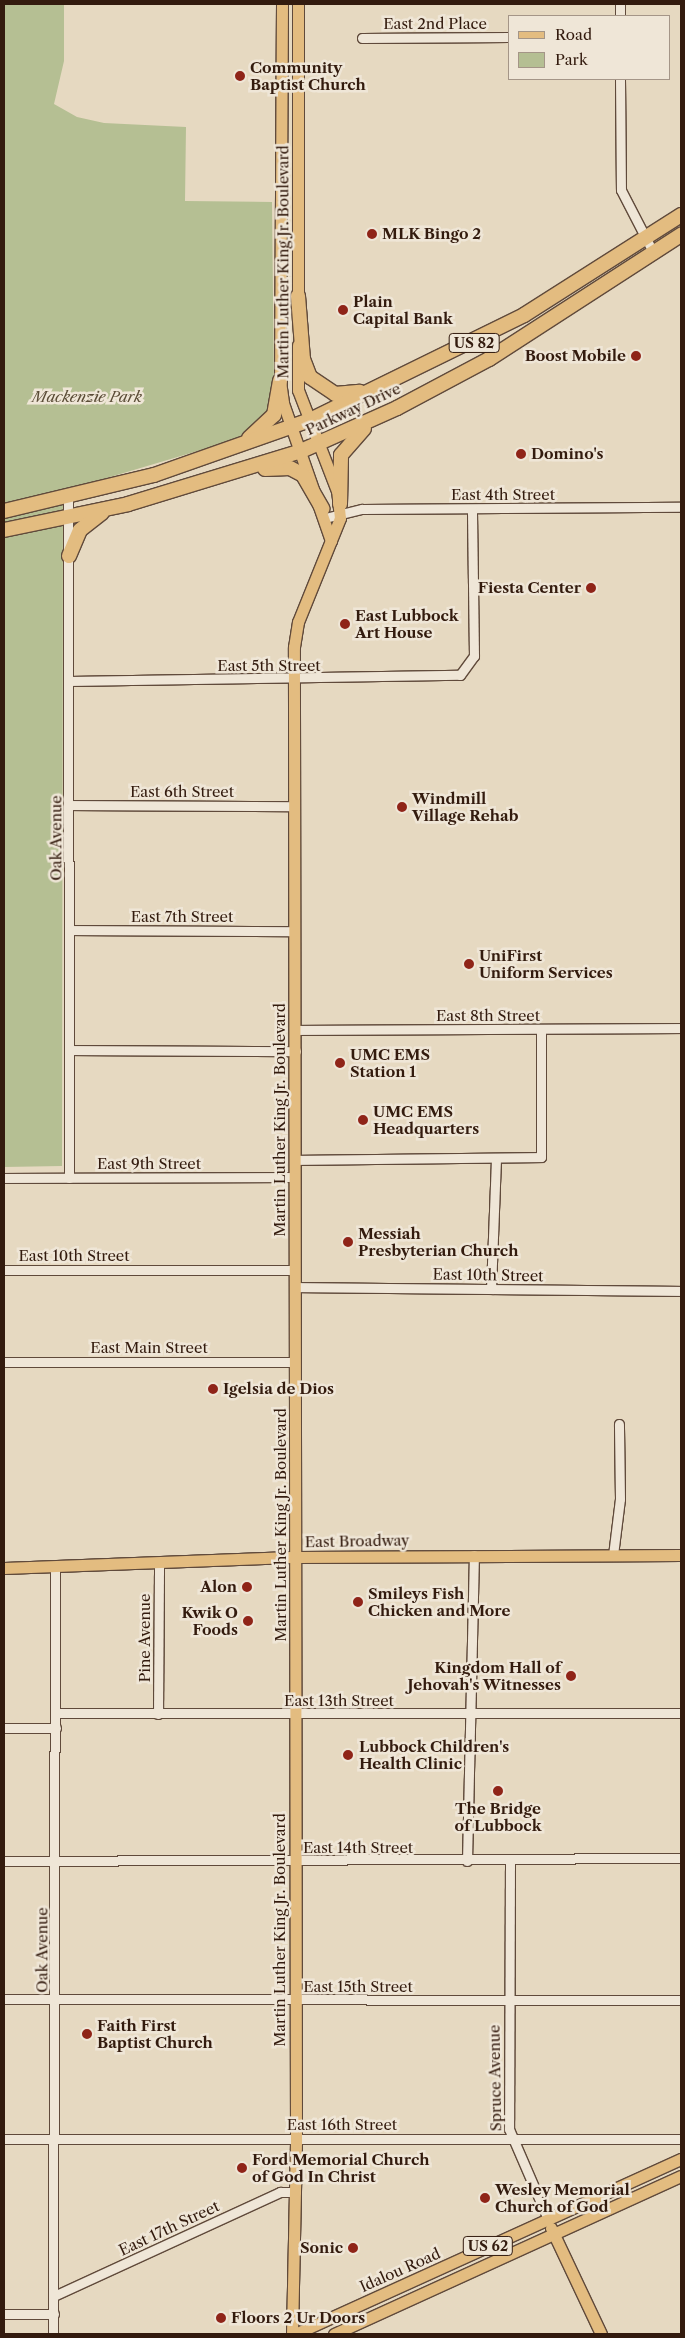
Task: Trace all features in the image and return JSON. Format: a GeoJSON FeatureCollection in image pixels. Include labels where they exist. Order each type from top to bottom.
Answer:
{"type":"FeatureCollection","features":[{"type":"Feature","properties":{"kind":"highway","name":"Parkway Drive"},"geometry":{"type":"LineString","coordinates":[[4,511],[68,498],[209,457],[292,428],[396,380],[524,316],[681,215]]}},
{"type":"Feature","properties":{"kind":"highway","name":"Parkway Drive"},"geometry":{"type":"LineString","coordinates":[[4,530],[117,507],[194,486],[301,451],[397,408],[506,349],[681,235]]}},
{"type":"Feature","properties":{"kind":"highway"},"geometry":{"type":"LineString","coordinates":[[298,296],[304,359],[316,384],[343,395],[396,380]]}},
{"type":"Feature","properties":{"kind":"highway"},"geometry":{"type":"LineString","coordinates":[[209,457],[262,430],[274,415],[280,381]]}},
{"type":"Feature","properties":{"kind":"highway"},"geometry":{"type":"LineString","coordinates":[[340,508],[339,464],[345,445],[397,408]]}},
{"type":"Feature","properties":{"kind":"highway"},"geometry":{"type":"LineString","coordinates":[[194,486],[270,467],[290,468],[303,475],[324,513]]}},
{"type":"Feature","properties":{"kind":"highway"},"geometry":{"type":"LineString","coordinates":[[69,556],[80,530],[117,507]]}},
{"type":"Feature","properties":{"kind":"main road","name":"Martin Luther King Jr. Boulevard"},"geometry":{"type":"LineString","coordinates":[[282,4],[280,381],[292,428],[324,513],[331,542]]}},
{"type":"Feature","properties":{"kind":"main road","name":"Martin Luther King Jr. Boulevard"},"geometry":{"type":"LineString","coordinates":[[293,2334],[296,2192],[294,2000],[297,1557],[294,1287],[296,1051],[294,680],[298,622],[331,542],[340,508],[296,377],[298,296],[298,4]]}},
{"type":"Feature","properties":{"kind":"main road","name":"East Broadway"},"geometry":{"type":"LineString","coordinates":[[4,1568],[297,1557],[681,1555]]}},
{"type":"Feature","properties":{"kind":"main road","name":"Idalou Road"},"geometry":{"type":"LineString","coordinates":[[293,2334],[681,2159]]}},
{"type":"Feature","properties":{"kind":"main road","name":"Idalou Road"},"geometry":{"type":"LineString","coordinates":[[334,2334],[681,2176]]}},
{"type":"Feature","properties":{"kind":"main road","name":"Spruce Avenue"},"geometry":{"type":"LineString","coordinates":[[548,2219],[601,2334]]}},
{"type":"Feature","properties":{"kind":"street","name":"East 2nd Place"},"geometry":{"type":"LineString","coordinates":[[362,38],[508,38]]}},
{"type":"Feature","properties":{"kind":"street"},"geometry":{"type":"LineString","coordinates":[[620,80],[621,190],[654,254]]}},
{"type":"Feature","properties":{"kind":"street","name":"Oak Avenue"},"geometry":{"type":"LineString","coordinates":[[68,498],[70,681],[69,1178]]}},
{"type":"Feature","properties":{"kind":"street","name":"East 4th Street"},"geometry":{"type":"LineString","coordinates":[[324,513],[340,508],[472,509],[681,506]]}},
{"type":"Feature","properties":{"kind":"street","name":"East 5th Street"},"geometry":{"type":"LineString","coordinates":[[70,681],[443,678],[466,671],[474,656],[472,509]]}},
{"type":"Feature","properties":{"kind":"street","name":"East 6th Street"},"geometry":{"type":"LineString","coordinates":[[70,805],[294,806]]}},
{"type":"Feature","properties":{"kind":"street","name":"East 7th Street"},"geometry":{"type":"LineString","coordinates":[[70,930],[295,931]]}},
{"type":"Feature","properties":{"kind":"street","name":"East 8th Street"},"geometry":{"type":"LineString","coordinates":[[295,1030],[681,1028]]}},
{"type":"Feature","properties":{"kind":"street"},"geometry":{"type":"LineString","coordinates":[[295,1160],[541,1157],[541,1029]]}},
{"type":"Feature","properties":{"kind":"street"},"geometry":{"type":"LineString","coordinates":[[70,1050],[296,1051]]}},
{"type":"Feature","properties":{"kind":"street"},"geometry":{"type":"LineString","coordinates":[[491,1289],[496,1158]]}},
{"type":"Feature","properties":{"kind":"street","name":"East 9th Street"},"geometry":{"type":"LineString","coordinates":[[4,1178],[294,1177]]}},
{"type":"Feature","properties":{"kind":"street","name":"East 10th Street"},"geometry":{"type":"LineString","coordinates":[[4,1270],[294,1270]]}},
{"type":"Feature","properties":{"kind":"street","name":"East 10th Street"},"geometry":{"type":"LineString","coordinates":[[294,1287],[681,1291]]}},
{"type":"Feature","properties":{"kind":"street","name":"East Main Street"},"geometry":{"type":"LineString","coordinates":[[4,1362],[295,1362]]}},
{"type":"Feature","properties":{"kind":"street"},"geometry":{"type":"LineString","coordinates":[[613,1555],[620,1499],[619,1424]]}},
{"type":"Feature","properties":{"kind":"street"},"geometry":{"type":"LineString","coordinates":[[467,1861],[474,1555]]}},
{"type":"Feature","properties":{"kind":"street","name":"Pine Avenue"},"geometry":{"type":"LineString","coordinates":[[158,1714],[159,1562]]}},
{"type":"Feature","properties":{"kind":"street","name":"Oak Avenue"},"geometry":{"type":"LineString","coordinates":[[53,2334],[56,2296],[55,1566]]}},
{"type":"Feature","properties":{"kind":"street","name":"East 13th Street"},"geometry":{"type":"LineString","coordinates":[[56,1713],[296,1715],[681,1713]]}},
{"type":"Feature","properties":{"kind":"street"},"geometry":{"type":"LineString","coordinates":[[4,1728],[56,1728]]}},
{"type":"Feature","properties":{"kind":"street","name":"East 14th Street"},"geometry":{"type":"LineString","coordinates":[[4,1861],[510,1861],[681,1858]]}},
{"type":"Feature","properties":{"kind":"street","name":"Spruce Avenue"},"geometry":{"type":"LineString","coordinates":[[510,1861],[509,2001],[511,2138],[548,2219]]}},
{"type":"Feature","properties":{"kind":"street","name":"East 15th Street"},"geometry":{"type":"LineString","coordinates":[[4,1999],[681,2000]]}},
{"type":"Feature","properties":{"kind":"street","name":"East 16th Street"},"geometry":{"type":"LineString","coordinates":[[4,2139],[681,2139]]}},
{"type":"Feature","properties":{"kind":"street","name":"East 17th Street"},"geometry":{"type":"LineString","coordinates":[[56,2296],[280,2192],[296,2192]]}},
{"type":"Feature","properties":{"kind":"street"},"geometry":{"type":"LineString","coordinates":[[4,2314],[54,2314]]}},
{"type":"Feature","properties":{"kind":"green space","name":"Mackenzie Park"},"geometry":{"type":"Polygon","coordinates":[[[4,4],[64,4],[64,61],[54,104],[77,117],[104,123],[186,127],[185,201],[272,202],[274,391],[261,426],[228,442],[63,491],[62,1166],[4,1167],[4,4]]]}},
{"type":"Feature","properties":{"kind":"place","name":"Community Baptist Church"},"geometry":{"type":"Point","coordinates":[240,76]}},
{"type":"Feature","properties":{"kind":"place","name":"MLK Bingo 2"},"geometry":{"type":"Point","coordinates":[372,234]}},
{"type":"Feature","properties":{"kind":"place","name":"Plain Capital Bank"},"geometry":{"type":"Point","coordinates":[343,310]}},
{"type":"Feature","properties":{"kind":"place","name":"Boost Mobile"},"geometry":{"type":"Point","coordinates":[636,356]}},
{"type":"Feature","properties":{"kind":"place","name":"Domino's"},"geometry":{"type":"Point","coordinates":[521,454]}},
{"type":"Feature","properties":{"kind":"place","name":"Fiesta Center"},"geometry":{"type":"Point","coordinates":[591,588]}},
{"type":"Feature","properties":{"kind":"place","name":"East Lubbock Art House"},"geometry":{"type":"Point","coordinates":[345,624]}},
{"type":"Feature","properties":{"kind":"place","name":"Windmill Village Rehab"},"geometry":{"type":"Point","coordinates":[402,807]}},
{"type":"Feature","properties":{"kind":"place","name":"UniFirst Uniform Services"},"geometry":{"type":"Point","coordinates":[469,964]}},
{"type":"Feature","properties":{"kind":"place","name":"UMC EMS Station 1"},"geometry":{"type":"Point","coordinates":[340,1063]}},
{"type":"Feature","properties":{"kind":"place","name":"UMC EMS Headquarters"},"geometry":{"type":"Point","coordinates":[363,1120]}},
{"type":"Feature","properties":{"kind":"place","name":"Messiah Presbyterian Church"},"geometry":{"type":"Point","coordinates":[348,1242]}},
{"type":"Feature","properties":{"kind":"place","name":"Igelsia de Dios"},"geometry":{"type":"Point","coordinates":[213,1389]}},
{"type":"Feature","properties":{"kind":"place","name":"Alon"},"geometry":{"type":"Point","coordinates":[247,1587]}},
{"type":"Feature","properties":{"kind":"place","name":"Smileys Fish Chicken and More"},"geometry":{"type":"Point","coordinates":[358,1602]}},
{"type":"Feature","properties":{"kind":"place","name":"Kwik O Foods"},"geometry":{"type":"Point","coordinates":[248,1621]}},
{"type":"Feature","properties":{"kind":"place","name":"Kingdom Hall of Jehovah's Witnesses"},"geometry":{"type":"Point","coordinates":[571,1676]}},
{"type":"Feature","properties":{"kind":"place","name":"Lubbock Children's Health Clinic"},"geometry":{"type":"Point","coordinates":[348,1755]}},
{"type":"Feature","properties":{"kind":"place","name":"The Bridge of Lubbock"},"geometry":{"type":"Point","coordinates":[498,1791]}},
{"type":"Feature","properties":{"kind":"place","name":"Faith First Baptist Church"},"geometry":{"type":"Point","coordinates":[87,2034]}},
{"type":"Feature","properties":{"kind":"place","name":"Ford Memorial Church of God In Christ"},"geometry":{"type":"Point","coordinates":[242,2168]}},
{"type":"Feature","properties":{"kind":"place","name":"Wesley Memorial Church of God"},"geometry":{"type":"Point","coordinates":[485,2198]}},
{"type":"Feature","properties":{"kind":"place","name":"Sonic"},"geometry":{"type":"Point","coordinates":[353,2248]}},
{"type":"Feature","properties":{"kind":"place","name":"Floors 2 Ur Doors"},"geometry":{"type":"Point","coordinates":[221,2318]}}]}
